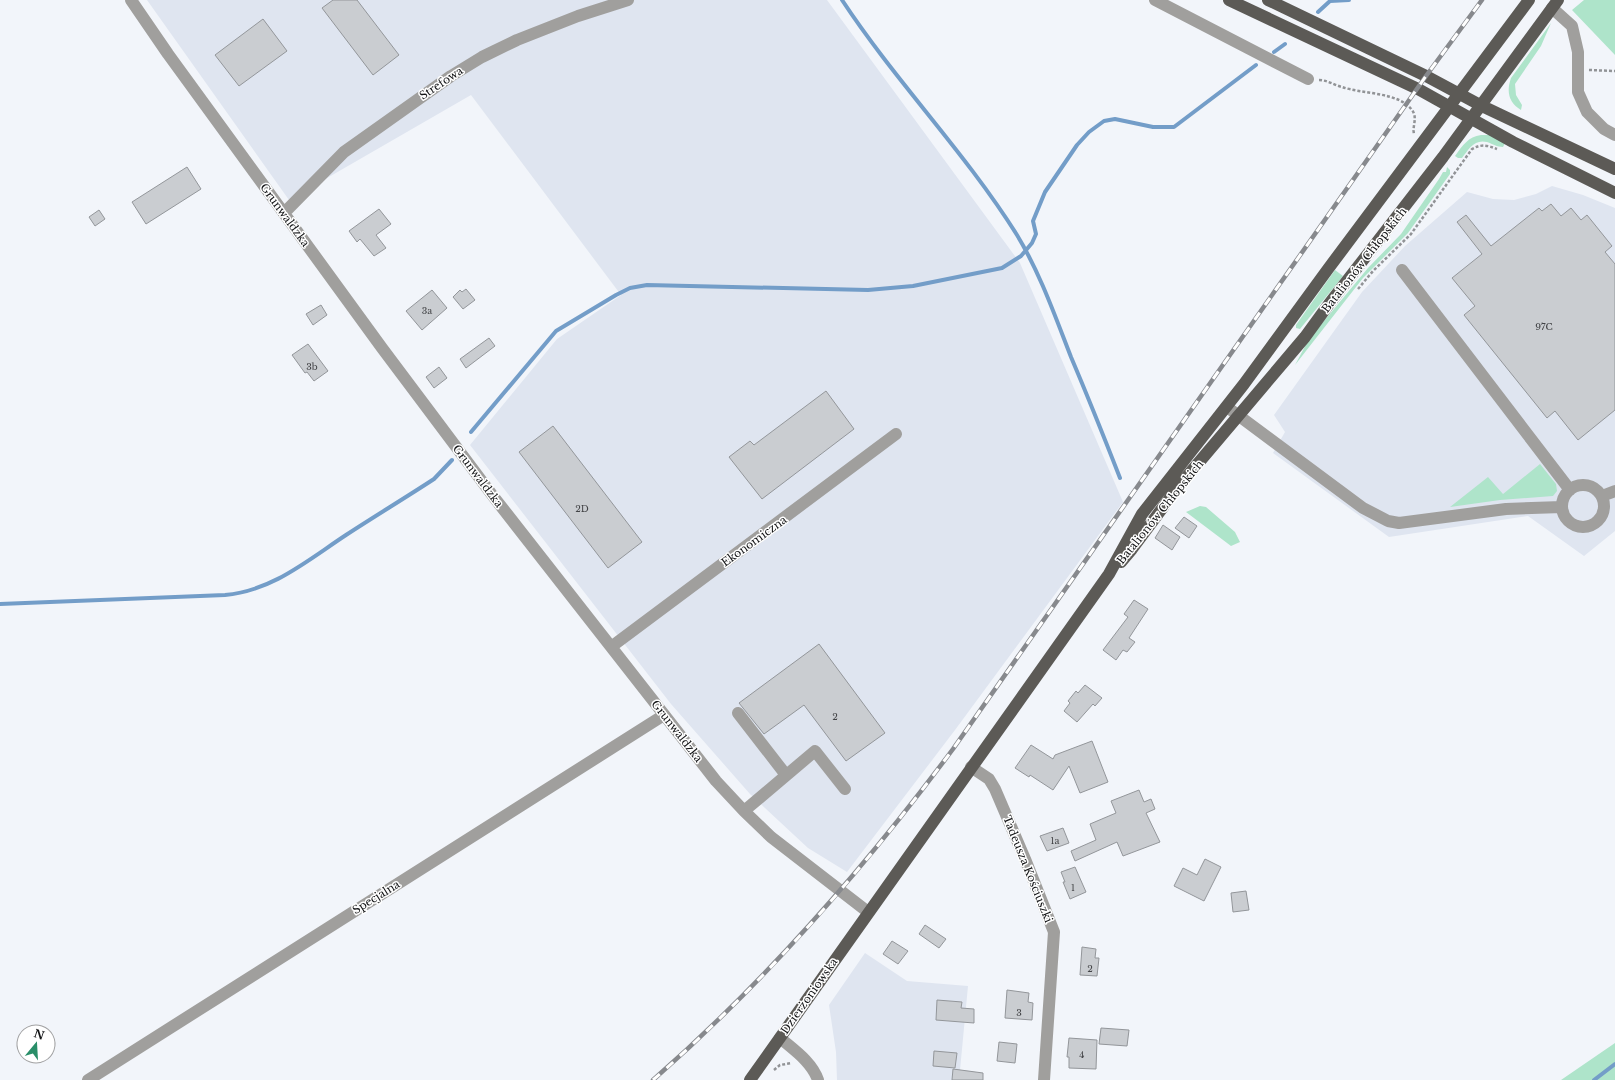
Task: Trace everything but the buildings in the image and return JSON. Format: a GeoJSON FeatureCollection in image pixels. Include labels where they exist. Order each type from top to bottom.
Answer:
{"type":"FeatureCollection","features":[{"type":"Feature","properties":{"kind":"main road"},"geometry":{"type":"LineString","coordinates":[[1229,0],[1398,79],[1615,193]]}},
{"type":"Feature","properties":{"kind":"main road"},"geometry":{"type":"LineString","coordinates":[[1268,0],[1426,76],[1482,106],[1615,169]]}},
{"type":"Feature","properties":{"kind":"main road","name":"Batalionów Chłopskich"},"geometry":{"type":"LineString","coordinates":[[1109,574],[1142,514],[1227,407],[1328,269],[1424,143],[1449,106],[1530,0]]}},
{"type":"Feature","properties":{"kind":"main road","name":"Batalionów Chłopskich"},"geometry":{"type":"LineString","coordinates":[[1109,574],[1132,549],[1178,487],[1305,337],[1329,304],[1359,268],[1482,106],[1555,4]]}},
{"type":"Feature","properties":{"kind":"main road","name":"Dzierżoniowska"},"geometry":{"type":"LineString","coordinates":[[750,1080],[1109,574]]}},
{"type":"Feature","properties":{"kind":"street","name":"Grunwaldzka"},"geometry":{"type":"LineString","coordinates":[[131,0],[168,54],[480,479],[716,781],[771,837],[868,912]]}},
{"type":"Feature","properties":{"kind":"street","name":"Strefowa"},"geometry":{"type":"LineString","coordinates":[[284,213],[344,152],[451,76],[482,57],[517,40],[578,16],[628,0]]}},
{"type":"Feature","properties":{"kind":"street"},"geometry":{"type":"LineString","coordinates":[[1155,0],[1308,79]]}},
{"type":"Feature","properties":{"kind":"street"},"geometry":{"type":"LineString","coordinates":[[1555,4],[1572,26],[1578,52],[1578,92],[1587,112],[1604,129],[1615,135]]}},
{"type":"Feature","properties":{"kind":"street"},"geometry":{"type":"LineString","coordinates":[[1402,270],[1570,490]]}},
{"type":"Feature","properties":{"kind":"street"},"geometry":{"type":"LineString","coordinates":[[1227,407],[1363,508],[1388,521],[1400,524],[1506,509],[1562,507]]}},
{"type":"Feature","properties":{"kind":"street","name":"Ekonomiczna"},"geometry":{"type":"LineString","coordinates":[[610,646],[896,434]]}},
{"type":"Feature","properties":{"kind":"street"},"geometry":{"type":"LineString","coordinates":[[1581,485],[1587,486],[1593,488],[1602,496],[1604,508],[1603,514],[1595,524],[1583,527],[1571,523],[1566,519],[1562,507],[1566,494],[1570,490],[1581,485]]}},
{"type":"Feature","properties":{"kind":"street"},"geometry":{"type":"LineString","coordinates":[[1602,496],[1615,490]]}},
{"type":"Feature","properties":{"kind":"street"},"geometry":{"type":"LineString","coordinates":[[738,713],[786,776]]}},
{"type":"Feature","properties":{"kind":"street","name":"Specjalna"},"geometry":{"type":"LineString","coordinates":[[88,1080],[664,715]]}},
{"type":"Feature","properties":{"kind":"street"},"geometry":{"type":"LineString","coordinates":[[744,811],[815,751],[845,789]]}},
{"type":"Feature","properties":{"kind":"street","name":"Tadeusza Kościuszki"},"geometry":{"type":"LineString","coordinates":[[971,767],[987,778],[995,789],[1054,932],[1044,1080]]}},
{"type":"Feature","properties":{"kind":"street"},"geometry":{"type":"LineString","coordinates":[[780,1038],[806,1060],[818,1080]]}},
{"type":"Feature","properties":{"kind":"path"},"geometry":{"type":"LineString","coordinates":[[1578,70],[1615,70]]}},
{"type":"Feature","properties":{"kind":"path"},"geometry":{"type":"LineString","coordinates":[[1308,79],[1325,80],[1343,87],[1399,100],[1413,111],[1416,122],[1413,132],[1418,138]]}},
{"type":"Feature","properties":{"kind":"path"},"geometry":{"type":"LineString","coordinates":[[1358,289],[1373,271],[1411,234],[1472,149],[1477,146],[1485,145],[1503,150]]}},
{"type":"Feature","properties":{"kind":"path"},"geometry":{"type":"LineString","coordinates":[[772,1071],[780,1065],[791,1065]]}},
{"type":"Feature","properties":{"kind":"shaded area"},"geometry":{"type":"Polygon","coordinates":[[[147,0],[827,0],[1020,263],[1123,502],[955,730],[847,872],[808,848],[750,794],[671,704],[470,445],[557,339],[621,295],[471,95],[289,200],[147,0]]]}},
{"type":"Feature","properties":{"kind":"shaded area"},"geometry":{"type":"Polygon","coordinates":[[[1552,186],[1583,195],[1615,208],[1615,531],[1584,556],[1528,516],[1389,537],[1273,453],[1285,432],[1274,415],[1362,292],[1405,246],[1467,192],[1493,199],[1514,200],[1536,194],[1552,186]]]}},
{"type":"Feature","properties":{"kind":"shaded area"},"geometry":{"type":"Polygon","coordinates":[[[865,953],[907,981],[968,986],[960,1070],[971,1071],[970,1080],[837,1080],[836,1052],[829,1005],[865,953]]]}},
{"type":"Feature","properties":{"kind":"green space"},"geometry":{"type":"Polygon","coordinates":[[[1584,0],[1615,0],[1615,55],[1572,10],[1584,0]]]}},
{"type":"Feature","properties":{"kind":"green space"},"geometry":{"type":"Polygon","coordinates":[[[1551,23],[1541,46],[1515,84],[1516,95],[1522,105],[1521,110],[1514,104],[1510,97],[1509,88],[1511,78],[1551,23]]]}},
{"type":"Feature","properties":{"kind":"green space"},"geometry":{"type":"Polygon","coordinates":[[[1481,135],[1490,135],[1505,143],[1503,147],[1482,141],[1475,143],[1462,158],[1455,156],[1463,145],[1469,140],[1481,135]]]}},
{"type":"Feature","properties":{"kind":"green space"},"geometry":{"type":"Polygon","coordinates":[[[1447,167],[1450,170],[1450,174],[1408,233],[1363,278],[1295,365],[1309,339],[1368,268],[1401,234],[1443,172],[1446,172],[1447,167]]]}},
{"type":"Feature","properties":{"kind":"green space"},"geometry":{"type":"Polygon","coordinates":[[[1335,270],[1343,276],[1300,329],[1296,328],[1296,325],[1335,270]]]}},
{"type":"Feature","properties":{"kind":"green space"},"geometry":{"type":"Polygon","coordinates":[[[1540,464],[1556,484],[1557,491],[1553,496],[1500,500],[1450,507],[1488,477],[1503,494],[1540,464]]]}},
{"type":"Feature","properties":{"kind":"green space"},"geometry":{"type":"Polygon","coordinates":[[[1200,506],[1206,507],[1235,532],[1240,542],[1231,546],[1186,512],[1200,506]]]}},
{"type":"Feature","properties":{"kind":"green space"},"geometry":{"type":"Polygon","coordinates":[[[1615,1043],[1615,1080],[1561,1080],[1615,1043]]]}},
{"type":"Feature","properties":{"kind":"waterway"},"geometry":{"type":"LineString","coordinates":[[842,0],[885,60],[997,204],[1017,235],[1033,264],[1047,295],[1120,478]]}},
{"type":"Feature","properties":{"kind":"waterway"},"geometry":{"type":"LineString","coordinates":[[1318,12],[1330,1],[1349,0]]}},
{"type":"Feature","properties":{"kind":"waterway"},"geometry":{"type":"LineString","coordinates":[[1274,52],[1285,44]]}},
{"type":"Feature","properties":{"kind":"waterway"},"geometry":{"type":"LineString","coordinates":[[471,432],[556,331],[630,288],[647,285],[868,290],[913,286],[1002,268],[1021,256],[1032,243],[1036,234],[1033,221],[1045,192],[1077,145],[1089,132],[1104,121],[1115,119],[1153,127],[1174,127],[1256,65]]}},
{"type":"Feature","properties":{"kind":"waterway"},"geometry":{"type":"LineString","coordinates":[[0,604],[225,595],[258,587],[289,573],[434,479],[452,460]]}},
{"type":"Feature","properties":{"kind":"waterway"},"geometry":{"type":"LineString","coordinates":[[1594,1080],[1615,1064]]}},
{"type":"Feature","properties":{"kind":"railway"},"geometry":{"type":"LineString","coordinates":[[653,1080],[695,1042],[774,963],[849,881],[919,794],[953,749],[1426,76],[1482,0]]}}]}
